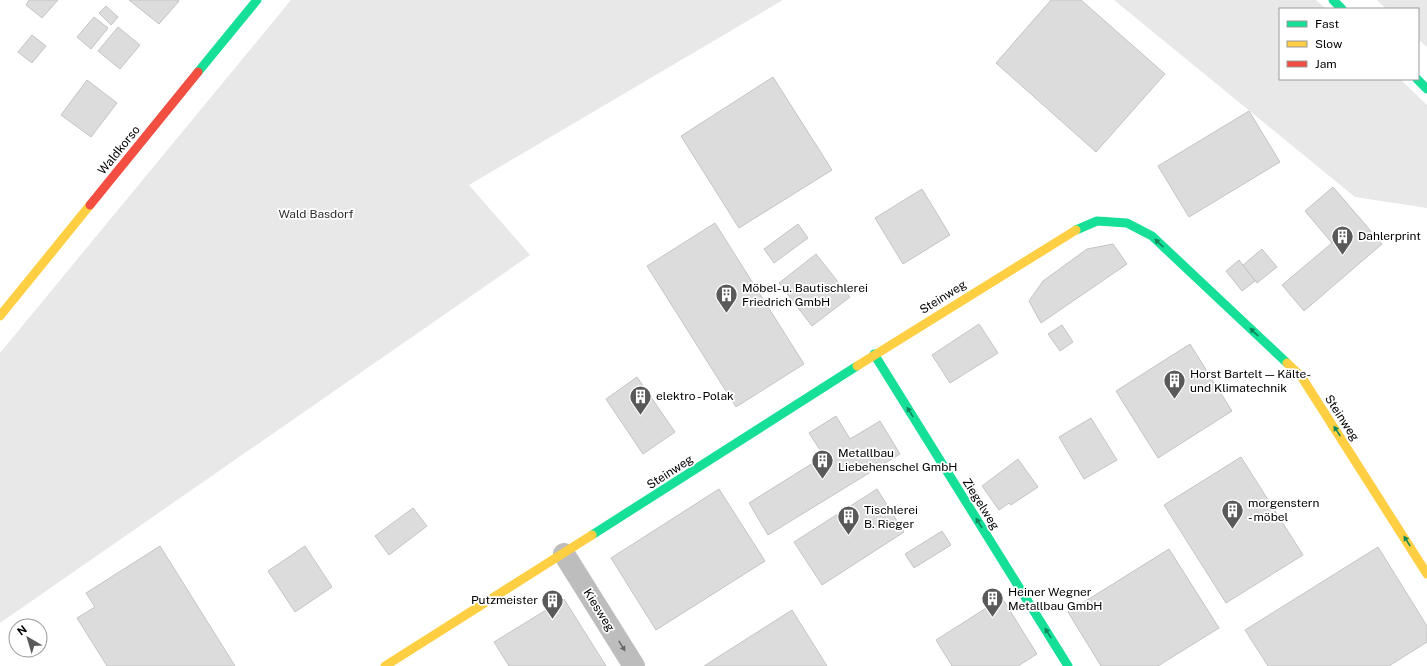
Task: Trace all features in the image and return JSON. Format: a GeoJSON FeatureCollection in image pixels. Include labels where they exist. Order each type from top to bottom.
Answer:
{"type":"FeatureCollection","features":[{"type":"Feature","properties":{"kind":"street","name":"Waldkorso"},"geometry":{"type":"LineString","coordinates":[[0,316],[257,0]]}},
{"type":"Feature","properties":{"kind":"street"},"geometry":{"type":"LineString","coordinates":[[1333,0],[1341,8]]}},
{"type":"Feature","properties":{"kind":"street"},"geometry":{"type":"LineString","coordinates":[[1418,80],[1427,89]]}},
{"type":"Feature","properties":{"kind":"street","name":"Steinweg"},"geometry":{"type":"LineString","coordinates":[[385,666],[564,554],[874,354],[1070,232],[1096,221],[1127,223],[1152,236],[1301,376],[1427,574]]}},
{"type":"Feature","properties":{"kind":"street","name":"Ziegelweg"},"geometry":{"type":"LineString","coordinates":[[874,354],[1068,666]]}},
{"type":"Feature","properties":{"kind":"street","name":"Kiesweg"},"geometry":{"type":"LineString","coordinates":[[564,554],[634,666]]}},
{"type":"Feature","properties":{"kind":"green space","name":"Wald Basdorf"},"geometry":{"type":"Polygon","coordinates":[[[291,0],[783,0],[469,185],[530,255],[0,623],[0,353],[291,0]]]}},
{"type":"Feature","properties":{"kind":"green space"},"geometry":{"type":"Polygon","coordinates":[[[1114,0],[1316,0],[1325,8],[1279,8],[1279,80],[1401,80],[1427,105],[1427,208],[1355,197],[1114,0]]]}},
{"type":"Feature","properties":{"kind":"green space"},"geometry":{"type":"Polygon","coordinates":[[[1377,0],[1427,0],[1427,47],[1419,40],[1419,8],[1385,8],[1377,0]]]}},
{"type":"Feature","properties":{"kind":"building"},"geometry":{"type":"Polygon","coordinates":[[[29,0],[58,0],[42,18],[26,5],[29,0]]]}},
{"type":"Feature","properties":{"kind":"building"},"geometry":{"type":"Polygon","coordinates":[[[129,0],[178,0],[179,1],[159,24],[129,0]]]}},
{"type":"Feature","properties":{"kind":"building"},"geometry":{"type":"Polygon","coordinates":[[[1051,0],[1081,0],[1165,74],[1096,152],[996,63],[1051,0]]]}},
{"type":"Feature","properties":{"kind":"building"},"geometry":{"type":"Polygon","coordinates":[[[106,6],[118,17],[111,25],[99,13],[106,6]]]}},
{"type":"Feature","properties":{"kind":"building"},"geometry":{"type":"Polygon","coordinates":[[[94,17],[108,28],[91,49],[77,37],[94,17]]]}},
{"type":"Feature","properties":{"kind":"building"},"geometry":{"type":"Polygon","coordinates":[[[118,27],[140,45],[120,69],[98,51],[118,27]]]}},
{"type":"Feature","properties":{"kind":"building"},"geometry":{"type":"Polygon","coordinates":[[[32,35],[46,46],[32,63],[18,52],[32,35]]]}},
{"type":"Feature","properties":{"kind":"building"},"geometry":{"type":"Polygon","coordinates":[[[773,77],[832,170],[739,228],[681,136],[773,77]]]}},
{"type":"Feature","properties":{"kind":"building"},"geometry":{"type":"Polygon","coordinates":[[[87,80],[117,103],[91,137],[61,115],[87,80]]]}},
{"type":"Feature","properties":{"kind":"building"},"geometry":{"type":"Polygon","coordinates":[[[1249,111],[1280,162],[1189,217],[1158,166],[1249,111]]]}},
{"type":"Feature","properties":{"kind":"building","name":"Dahlerprint"},"geometry":{"type":"Polygon","coordinates":[[[1333,187],[1382,244],[1304,311],[1282,285],[1332,243],[1305,211],[1333,187]]]}},
{"type":"Feature","properties":{"kind":"building"},"geometry":{"type":"Polygon","coordinates":[[[922,189],[950,235],[903,264],[875,218],[922,189]]]}},
{"type":"Feature","properties":{"kind":"building","name":"Möbel- u. Bautischlerei Friedrich GmbH"},"geometry":{"type":"Polygon","coordinates":[[[715,223],[804,364],[736,407],[647,266],[715,223]]]}},
{"type":"Feature","properties":{"kind":"building"},"geometry":{"type":"Polygon","coordinates":[[[798,224],[808,238],[774,263],[764,249],[798,224]]]}},
{"type":"Feature","properties":{"kind":"building"},"geometry":{"type":"Polygon","coordinates":[[[1113,244],[1127,264],[1041,323],[1029,301],[1043,281],[1087,249],[1113,244]]]}},
{"type":"Feature","properties":{"kind":"building"},"geometry":{"type":"Polygon","coordinates":[[[1262,249],[1277,267],[1257,283],[1243,265],[1262,249]]]}},
{"type":"Feature","properties":{"kind":"building"},"geometry":{"type":"Polygon","coordinates":[[[816,254],[850,297],[812,326],[779,283],[816,254]]]}},
{"type":"Feature","properties":{"kind":"building"},"geometry":{"type":"Polygon","coordinates":[[[1239,260],[1255,281],[1242,291],[1226,271],[1239,260]]]}},
{"type":"Feature","properties":{"kind":"building"},"geometry":{"type":"Polygon","coordinates":[[[979,324],[998,353],[950,383],[932,355],[979,324]]]}},
{"type":"Feature","properties":{"kind":"building"},"geometry":{"type":"Polygon","coordinates":[[[1062,325],[1073,342],[1060,351],[1048,334],[1062,325]]]}},
{"type":"Feature","properties":{"kind":"building","name":"Horst Bartelt — Kälte- und Klimatechnik"},"geometry":{"type":"Polygon","coordinates":[[[1190,344],[1232,411],[1158,458],[1116,391],[1190,344]]]}},
{"type":"Feature","properties":{"kind":"building","name":"elektro - Polak"},"geometry":{"type":"Polygon","coordinates":[[[637,377],[675,432],[643,454],[606,399],[637,377]]]}},
{"type":"Feature","properties":{"kind":"building","name":"Metallbau Liebehenschel GmbH"},"geometry":{"type":"Polygon","coordinates":[[[836,416],[850,439],[880,421],[900,454],[768,535],[749,503],[824,456],[809,433],[836,416]]]}},
{"type":"Feature","properties":{"kind":"building"},"geometry":{"type":"Polygon","coordinates":[[[1091,418],[1117,460],[1084,479],[1059,437],[1091,418]]]}},
{"type":"Feature","properties":{"kind":"building","name":"morgenstern - möbel"},"geometry":{"type":"Polygon","coordinates":[[[1241,457],[1303,555],[1226,603],[1164,505],[1241,457]]]}},
{"type":"Feature","properties":{"kind":"building"},"geometry":{"type":"Polygon","coordinates":[[[1018,459],[1038,487],[1011,505],[1009,503],[999,510],[982,486],[1018,459]]]}},
{"type":"Feature","properties":{"kind":"building"},"geometry":{"type":"Polygon","coordinates":[[[719,489],[765,561],[656,630],[611,558],[719,489]]]}},
{"type":"Feature","properties":{"kind":"building","name":"Tischlerei B. Rieger"},"geometry":{"type":"Polygon","coordinates":[[[877,489],[904,532],[822,585],[794,542],[877,489]]]}},
{"type":"Feature","properties":{"kind":"building"},"geometry":{"type":"Polygon","coordinates":[[[413,508],[427,526],[389,555],[375,536],[413,508]]]}},
{"type":"Feature","properties":{"kind":"building"},"geometry":{"type":"Polygon","coordinates":[[[942,531],[951,545],[914,568],[905,554],[942,531]]]}},
{"type":"Feature","properties":{"kind":"building"},"geometry":{"type":"Polygon","coordinates":[[[160,546],[235,666],[107,666],[77,618],[95,607],[86,593],[160,546]]]}},
{"type":"Feature","properties":{"kind":"building"},"geometry":{"type":"Polygon","coordinates":[[[305,546],[332,587],[295,612],[268,571],[305,546]]]}},
{"type":"Feature","properties":{"kind":"building"},"geometry":{"type":"Polygon","coordinates":[[[1378,547],[1427,626],[1427,642],[1389,666],[1268,666],[1245,630],[1378,547]]]}},
{"type":"Feature","properties":{"kind":"building"},"geometry":{"type":"Polygon","coordinates":[[[1169,549],[1219,628],[1158,666],[1101,666],[1068,612],[1169,549]]]}},
{"type":"Feature","properties":{"kind":"building","name":"Heiner Wegner Metallbau GmbH"},"geometry":{"type":"Polygon","coordinates":[[[1002,598],[1037,654],[1018,666],[952,666],[936,640],[1002,598]]]}},
{"type":"Feature","properties":{"kind":"building","name":"Putzmeister"},"geometry":{"type":"Polygon","coordinates":[[[564,599],[606,666],[509,666],[494,642],[564,599]]]}},
{"type":"Feature","properties":{"kind":"building"},"geometry":{"type":"Polygon","coordinates":[[[792,610],[827,666],[704,666],[792,610]]]}},
{"type":"Feature","properties":{"kind":"traffic: fast"},"geometry":{"type":"LineString","coordinates":[[198,72],[257,0]]}},
{"type":"Feature","properties":{"kind":"traffic: fast"},"geometry":{"type":"LineString","coordinates":[[1333,0],[1341,8]]}},
{"type":"Feature","properties":{"kind":"traffic: fast"},"geometry":{"type":"LineString","coordinates":[[1418,80],[1427,89]]}},
{"type":"Feature","properties":{"kind":"traffic: fast"},"geometry":{"type":"LineString","coordinates":[[1076,230],[1097,221],[1127,223],[1152,236],[1287,363]]}},
{"type":"Feature","properties":{"kind":"traffic: fast"},"geometry":{"type":"LineString","coordinates":[[874,354],[1068,666]]}},
{"type":"Feature","properties":{"kind":"traffic: fast"},"geometry":{"type":"LineString","coordinates":[[592,535],[857,366]]}},
{"type":"Feature","properties":{"kind":"traffic: slow"},"geometry":{"type":"LineString","coordinates":[[0,316],[90,205]]}},
{"type":"Feature","properties":{"kind":"traffic: slow"},"geometry":{"type":"LineString","coordinates":[[857,366],[1076,230]]}},
{"type":"Feature","properties":{"kind":"traffic: slow"},"geometry":{"type":"LineString","coordinates":[[1287,363],[1301,376],[1427,574]]}},
{"type":"Feature","properties":{"kind":"traffic: slow"},"geometry":{"type":"LineString","coordinates":[[385,666],[592,535]]}},
{"type":"Feature","properties":{"kind":"traffic: jam"},"geometry":{"type":"LineString","coordinates":[[90,205],[198,72]]}},
{"type":"Feature","properties":{"kind":"place","name":"Dahlerprint"},"geometry":{"type":"Point","coordinates":[1342,256]}},
{"type":"Feature","properties":{"kind":"place","name":"Möbel- u. Bautischlerei Friedrich GmbH"},"geometry":{"type":"Point","coordinates":[726,314]}},
{"type":"Feature","properties":{"kind":"place","name":"Horst Bartelt — Kälte- und Klimatechnik"},"geometry":{"type":"Point","coordinates":[1174,400]}},
{"type":"Feature","properties":{"kind":"place","name":"elektro - Polak"},"geometry":{"type":"Point","coordinates":[640,416]}},
{"type":"Feature","properties":{"kind":"place","name":"Metallbau Liebehenschel GmbH"},"geometry":{"type":"Point","coordinates":[822,480]}},
{"type":"Feature","properties":{"kind":"place","name":"morgenstern - möbel"},"geometry":{"type":"Point","coordinates":[1233,530]}},
{"type":"Feature","properties":{"kind":"place","name":"Tischlerei B. Rieger"},"geometry":{"type":"Point","coordinates":[849,536]}},
{"type":"Feature","properties":{"kind":"place","name":"Heiner Wegner Metallbau GmbH"},"geometry":{"type":"Point","coordinates":[992,618]}},
{"type":"Feature","properties":{"kind":"place","name":"Putzmeister"},"geometry":{"type":"Point","coordinates":[553,620]}}]}
